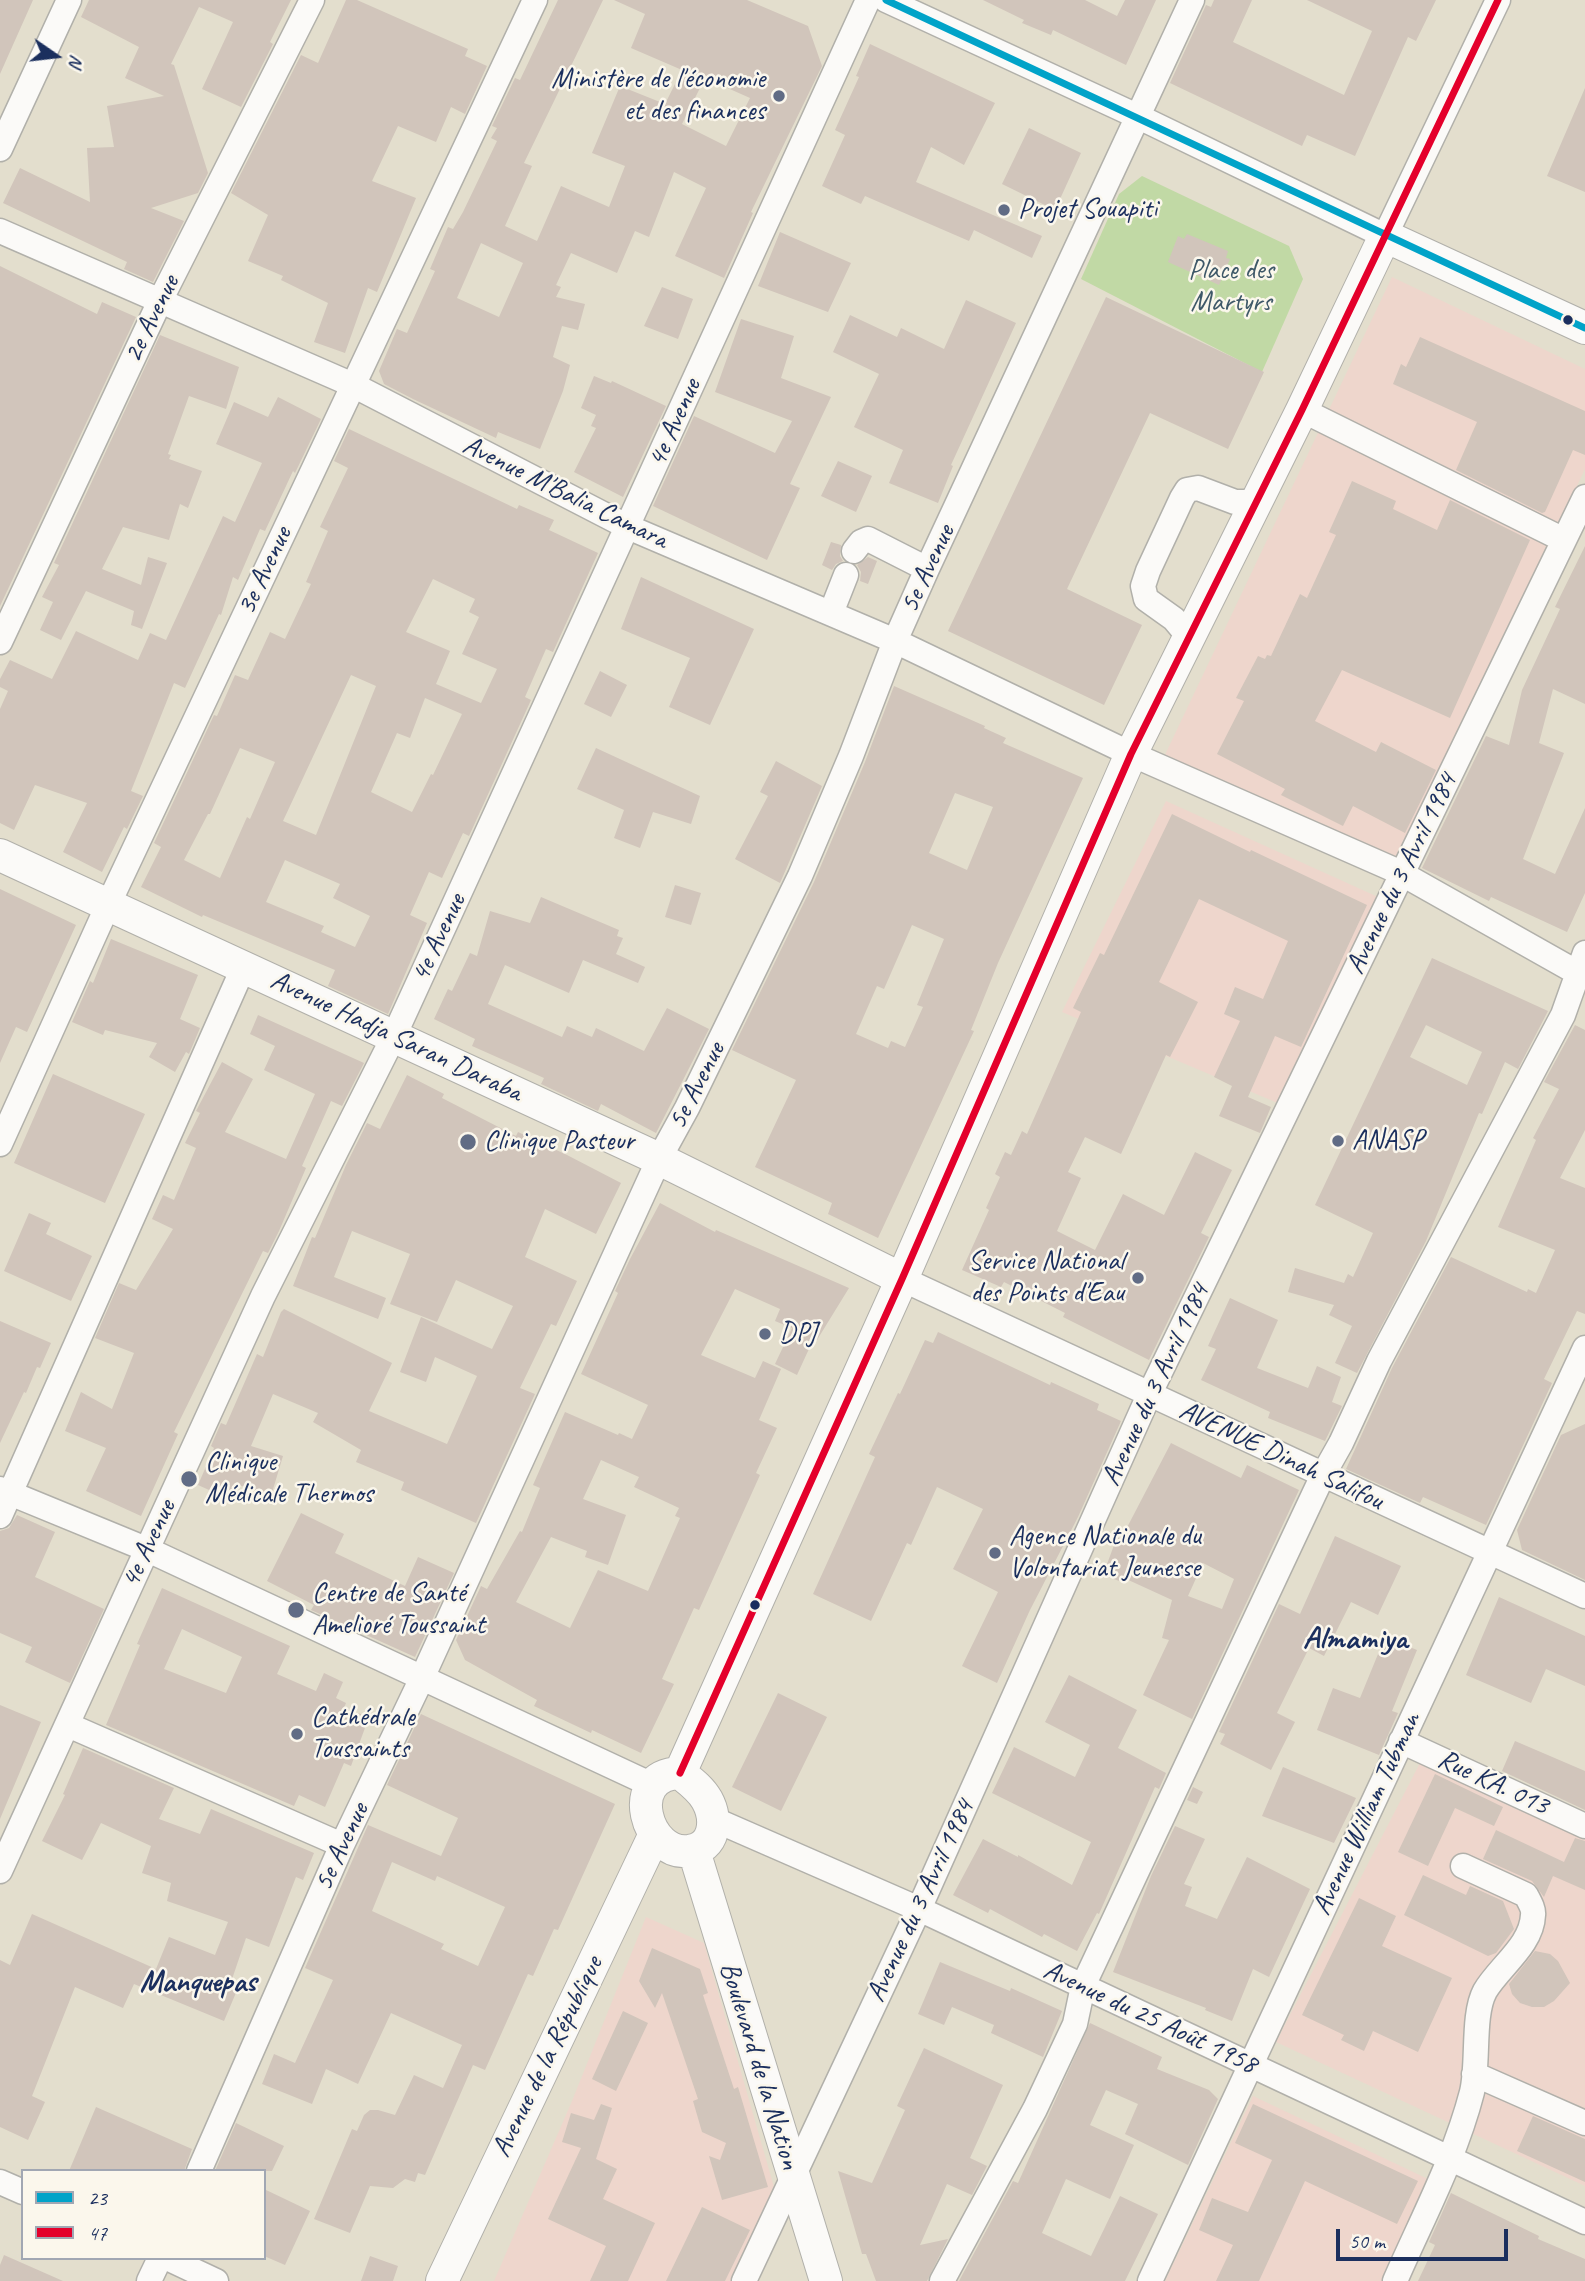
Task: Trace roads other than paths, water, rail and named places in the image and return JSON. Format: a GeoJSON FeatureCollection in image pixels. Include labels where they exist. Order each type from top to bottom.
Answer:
{"type":"FeatureCollection","features":[{"type":"Feature","properties":{"kind":"main road"},"geometry":{"type":"LineString","coordinates":[[666,1779],[693,1783],[707,1801],[714,1828],[709,1842],[694,1851],[680,1852],[670,1849],[656,1834],[647,1819],[646,1796],[666,1779],[902,1279],[1131,754],[1385,236],[1585,328]]}},
{"type":"Feature","properties":{"kind":"main road","name":"Avenue Hadja Saran Daraba"},"geometry":{"type":"LineString","coordinates":[[0,855],[659,1159],[902,1279]]}},
{"type":"Feature","properties":{"kind":"main road","name":"Avenue de la République"},"geometry":{"type":"LineString","coordinates":[[442,2281],[656,1834]]}},
{"type":"Feature","properties":{"kind":"main road","name":"Boulevard de la Nation"},"geometry":{"type":"LineString","coordinates":[[694,1851],[826,2281]]}},
{"type":"Feature","properties":{"kind":"street"},"geometry":{"type":"LineString","coordinates":[[0,149],[69,0]]}},
{"type":"Feature","properties":{"kind":"street","name":"2e Avenue"},"geometry":{"type":"LineString","coordinates":[[0,642],[160,301],[312,0]]}},
{"type":"Feature","properties":{"kind":"street","name":"3e Avenue"},"geometry":{"type":"LineString","coordinates":[[0,1144],[108,905],[535,0]]}},
{"type":"Feature","properties":{"kind":"street","name":"4e Avenue"},"geometry":{"type":"LineString","coordinates":[[0,1871],[263,1296],[394,1036],[868,0]]}},
{"type":"Feature","properties":{"kind":"street"},"geometry":{"type":"LineString","coordinates":[[886,0],[1139,117],[1385,236],[1498,0]]}},
{"type":"Feature","properties":{"kind":"street","name":"5e Avenue"},"geometry":{"type":"LineString","coordinates":[[200,2169],[342,1845],[422,1678],[659,1159],[687,1108],[800,876],[927,569],[1192,0]]}},
{"type":"Feature","properties":{"kind":"street","name":"Avenue M'Balia Camara"},"geometry":{"type":"LineString","coordinates":[[0,232],[353,385],[628,527],[831,613],[1131,754],[1402,874],[1582,968]]}},
{"type":"Feature","properties":{"kind":"street"},"geometry":{"type":"LineString","coordinates":[[1302,410],[1564,540]]}},
{"type":"Feature","properties":{"kind":"street"},"geometry":{"type":"LineString","coordinates":[[1189,637],[1174,619],[1146,599],[1143,586],[1182,498],[1187,490],[1198,488],[1235,502],[1256,502]]}},
{"type":"Feature","properties":{"kind":"street","name":"Avenue du 3 Avril 1984"},"geometry":{"type":"LineString","coordinates":[[744,2281],[919,1909],[1149,1395],[1585,497]]}},
{"type":"Feature","properties":{"kind":"street"},"geometry":{"type":"LineString","coordinates":[[854,551],[867,539],[927,569]]}},
{"type":"Feature","properties":{"kind":"street"},"geometry":{"type":"LineString","coordinates":[[831,613],[846,575]]}},
{"type":"Feature","properties":{"kind":"street"},"geometry":{"type":"LineString","coordinates":[[0,1516],[5,1491],[244,966]]}},
{"type":"Feature","properties":{"kind":"street"},"geometry":{"type":"LineString","coordinates":[[942,2281],[1035,2109],[1075,2024],[1083,1986],[1323,1475],[1379,1361],[1563,1015],[1582,968]]}},
{"type":"Feature","properties":{"kind":"street","name":"AVENUE Dinah Salifou"},"geometry":{"type":"LineString","coordinates":[[902,1279],[1585,1596]]}},
{"type":"Feature","properties":{"kind":"street","name":"Avenue William Tubman"},"geometry":{"type":"LineString","coordinates":[[1150,2281],[1585,1348]]}},
{"type":"Feature","properties":{"kind":"street"},"geometry":{"type":"LineString","coordinates":[[5,1491],[146,1549],[422,1678],[666,1779]]}},
{"type":"Feature","properties":{"kind":"street"},"geometry":{"type":"LineString","coordinates":[[68,1725],[342,1845]]}},
{"type":"Feature","properties":{"kind":"street","name":"Rue KA. 013"},"geometry":{"type":"LineString","coordinates":[[1401,1741],[1585,1826]]}},
{"type":"Feature","properties":{"kind":"street","name":"Avenue du 25 Août 1958"},"geometry":{"type":"LineString","coordinates":[[713,1819],[919,1909],[1585,2222]]}},
{"type":"Feature","properties":{"kind":"street"},"geometry":{"type":"LineString","coordinates":[[1395,2281],[1450,2158],[1472,2091],[1478,2023],[1484,1993],[1529,1932],[1534,1913],[1526,1895],[1463,1866]]}},
{"type":"Feature","properties":{"kind":"street"},"geometry":{"type":"LineString","coordinates":[[1474,2074],[1585,2123]]}},
{"type":"Feature","properties":{"kind":"street"},"geometry":{"type":"LineString","coordinates":[[0,2182],[21,2191]]}},
{"type":"Feature","properties":{"kind":"street"},"geometry":{"type":"LineString","coordinates":[[149,2281],[159,2260]]}},
{"type":"Feature","properties":{"kind":"street"},"geometry":{"type":"LineString","coordinates":[[171,2260],[216,2281]]}},
{"type":"Feature","properties":{"kind":"place","name":"Ministère de l'économie et des finances"},"geometry":{"type":"Point","coordinates":[779,96]}},
{"type":"Feature","properties":{"kind":"place","name":"Projet Souapiti"},"geometry":{"type":"Point","coordinates":[1004,210]}},
{"type":"Feature","properties":{"kind":"place","name":"ANASP"},"geometry":{"type":"Point","coordinates":[1338,1141]}},
{"type":"Feature","properties":{"kind":"place","name":"Clinique Pasteur"},"geometry":{"type":"Point","coordinates":[468,1142]}},
{"type":"Feature","properties":{"kind":"place","name":"Service National des Points d'Eau"},"geometry":{"type":"Point","coordinates":[1138,1278]}},
{"type":"Feature","properties":{"kind":"place","name":"DPJ"},"geometry":{"type":"Point","coordinates":[765,1334]}},
{"type":"Feature","properties":{"kind":"place","name":"Clinique Médicale Thermos"},"geometry":{"type":"Point","coordinates":[189,1479]}},
{"type":"Feature","properties":{"kind":"place","name":"Agence Nationale du Volontariat Jeunesse"},"geometry":{"type":"Point","coordinates":[995,1553]}},
{"type":"Feature","properties":{"kind":"place","name":"Centre de Santé Amelioré Toussaint"},"geometry":{"type":"Point","coordinates":[296,1610]}},
{"type":"Feature","properties":{"kind":"place","name":"Cathédrale Toussaints"},"geometry":{"type":"Point","coordinates":[297,1734]}},
{"type":"Feature","properties":{"kind":"district","name":"Almamiya"},"geometry":{"type":"Point","coordinates":[1355,1640]}},
{"type":"Feature","properties":{"kind":"district","name":"Manquepas"},"geometry":{"type":"Point","coordinates":[198,1983]}},
{"type":"Feature","properties":{"kind":"park label","name":"Place des Martyrs"},"geometry":{"type":"Point","coordinates":[1231,287]}}]}
